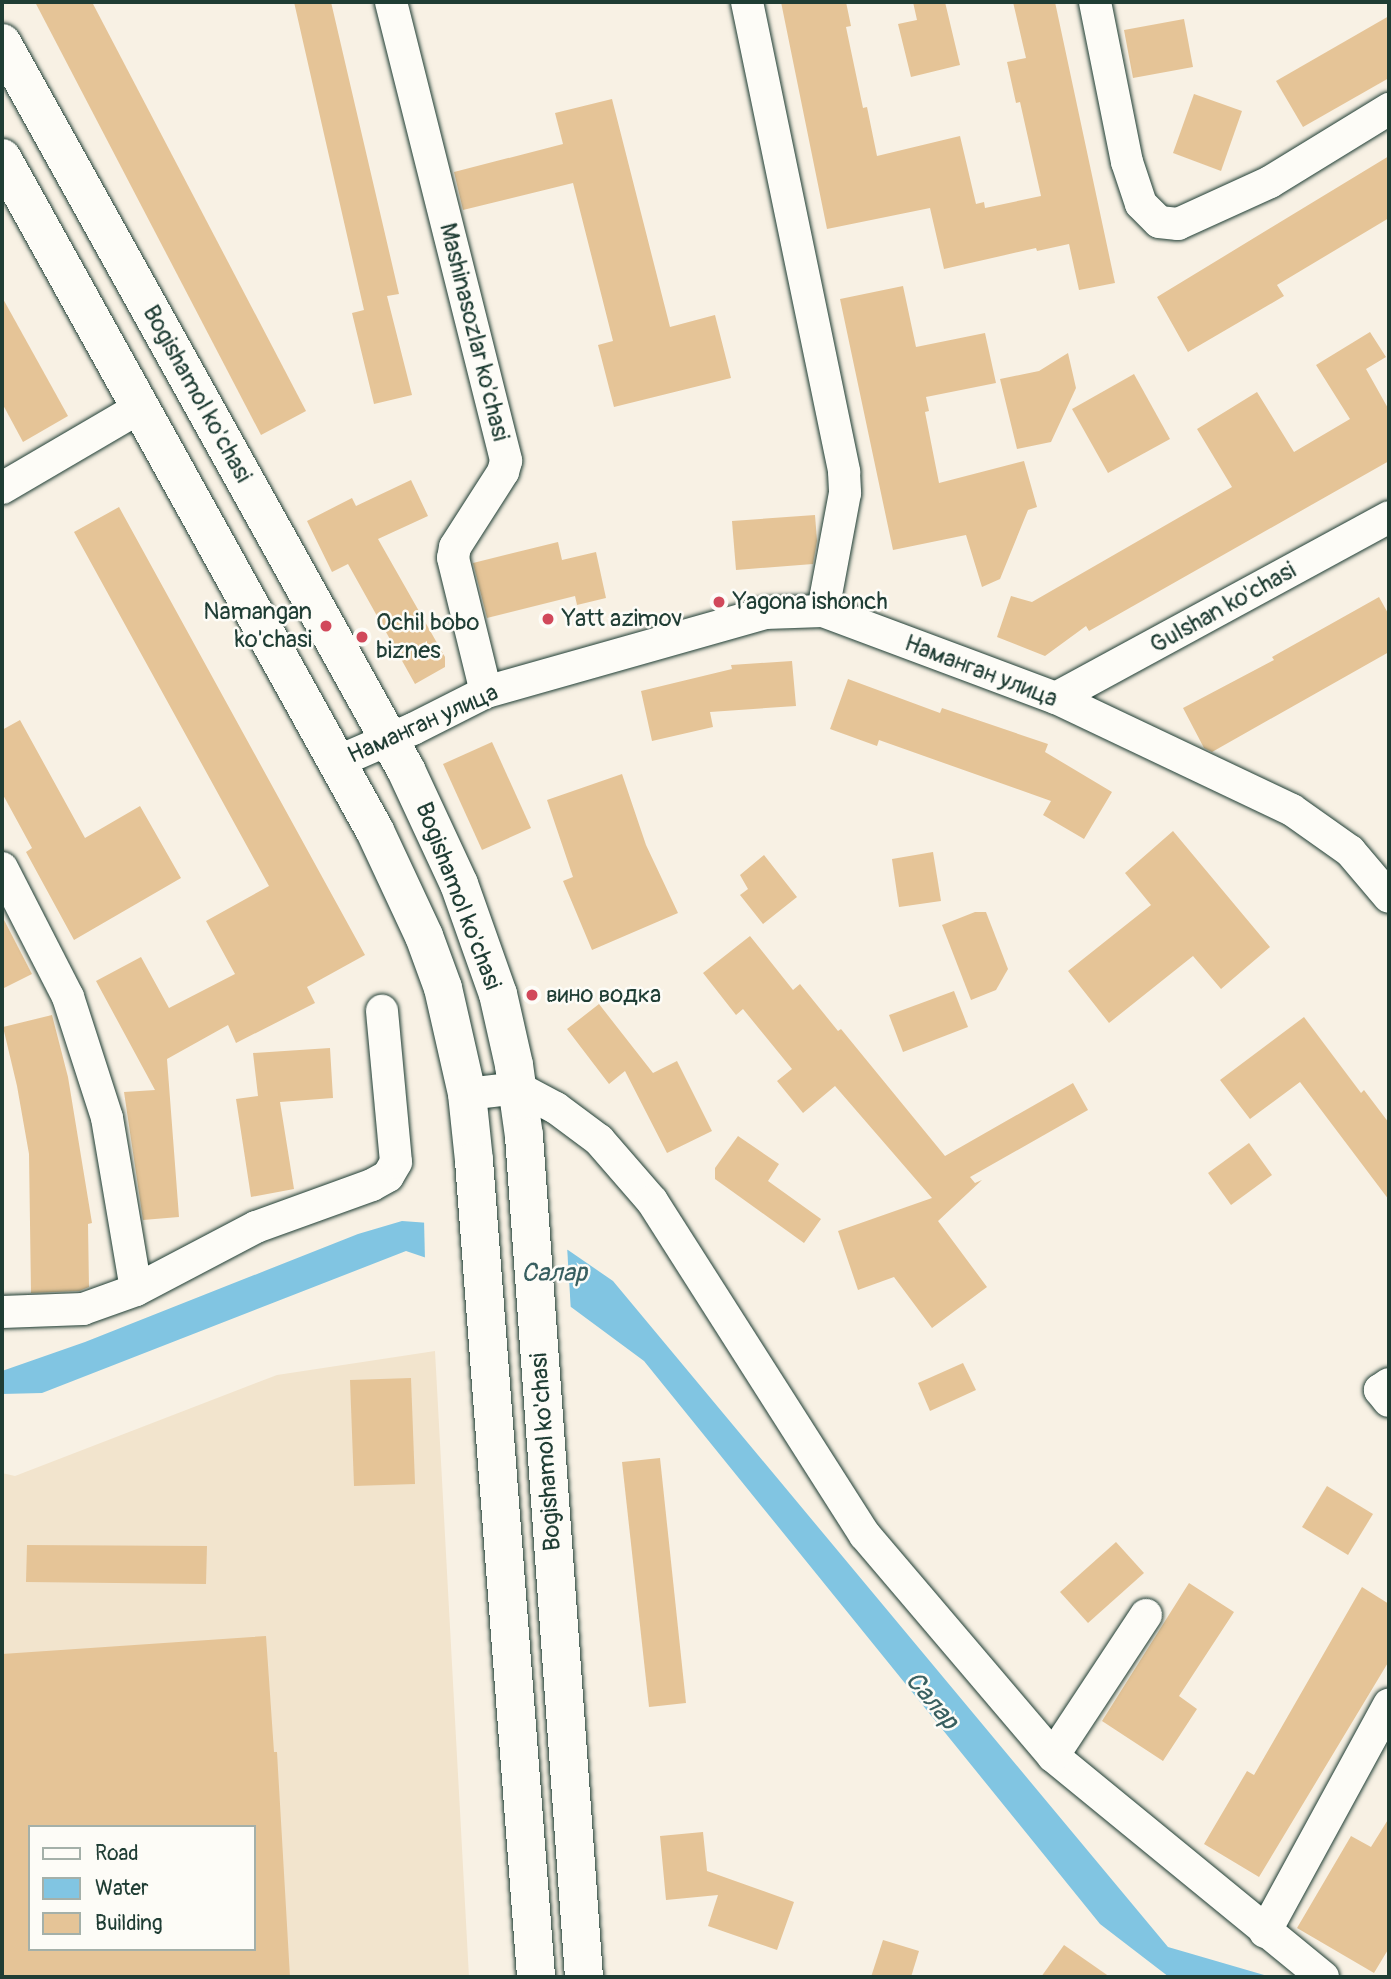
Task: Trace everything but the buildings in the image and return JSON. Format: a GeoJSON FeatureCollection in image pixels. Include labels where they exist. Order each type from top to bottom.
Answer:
{"type":"FeatureCollection","features":[{"type":"Feature","properties":{"kind":"main road","name":"Bogishamol ko'chasi"},"geometry":{"type":"LineString","coordinates":[[2,44],[390,739],[441,840],[476,928],[498,995],[518,1088],[526,1160],[584,1977]]}},
{"type":"Feature","properties":{"kind":"main road","name":"Bogishamol ko'chasi"},"geometry":{"type":"LineString","coordinates":[[2,158],[375,831],[424,936],[451,1019],[467,1094],[474,1161],[536,1977]]}},
{"type":"Feature","properties":{"kind":"street","name":"Mashinasozlar ko'chasi"},"geometry":{"type":"LineString","coordinates":[[391,2],[506,461],[503,472],[454,547],[453,558],[486,692]]}},
{"type":"Feature","properties":{"kind":"street"},"geometry":{"type":"LineString","coordinates":[[747,2],[844,472],[845,493],[823,611]]}},
{"type":"Feature","properties":{"kind":"street"},"geometry":{"type":"LineString","coordinates":[[1094,2],[1127,162],[1141,204],[1159,222],[1178,224],[1270,182],[1389,109]]}},
{"type":"Feature","properties":{"kind":"street"},"geometry":{"type":"LineString","coordinates":[[2,488],[139,408]]}},
{"type":"Feature","properties":{"kind":"street","name":"Gulshan ko'chasi"},"geometry":{"type":"LineString","coordinates":[[1056,698],[1389,517]]}},
{"type":"Feature","properties":{"kind":"street","name":"Наманган улица"},"geometry":{"type":"LineString","coordinates":[[337,762],[486,692],[765,613],[823,611],[1056,698],[1292,810],[1350,851],[1389,897]]}},
{"type":"Feature","properties":{"kind":"street"},"geometry":{"type":"LineString","coordinates":[[2,868],[68,997],[107,1118],[136,1290]]}},
{"type":"Feature","properties":{"kind":"street"},"geometry":{"type":"LineString","coordinates":[[2,1312],[83,1309],[136,1290],[256,1227],[372,1185],[388,1176],[396,1162],[383,1011]]}},
{"type":"Feature","properties":{"kind":"street"},"geometry":{"type":"LineString","coordinates":[[467,1094],[518,1088],[556,1108],[599,1140],[652,1201],[864,1535],[1053,1756],[1323,1977]]}},
{"type":"Feature","properties":{"kind":"street"},"geometry":{"type":"LineString","coordinates":[[1389,1384],[1380,1390],[1389,1401]]}},
{"type":"Feature","properties":{"kind":"street"},"geometry":{"type":"LineString","coordinates":[[1053,1756],[1146,1615]]}},
{"type":"Feature","properties":{"kind":"street"},"geometry":{"type":"LineString","coordinates":[[1265,1932],[1389,1705]]}},
{"type":"Feature","properties":{"kind":"shaded area"},"geometry":{"type":"Polygon","coordinates":[[[435,1351],[469,1977],[2,1977],[2,1473],[15,1476],[277,1375],[435,1351]]]}},
{"type":"Feature","properties":{"kind":"water","name":"Салар"},"geometry":{"type":"Polygon","coordinates":[[[402,1221],[484,1227],[568,1250],[613,1281],[1168,1947],[1271,1977],[1169,1977],[1100,1924],[644,1361],[571,1307],[406,1251],[42,1393],[2,1394],[2,1371],[85,1342],[358,1234],[402,1221]]]}},
{"type":"Feature","properties":{"kind":"pier"},"geometry":{"type":"Polygon","coordinates":[[[424,1219],[484,1224],[567,1246],[571,1312],[425,1261],[424,1219]]]}},
{"type":"Feature","properties":{"kind":"place","name":"Yagona ishonch"},"geometry":{"type":"Point","coordinates":[719,602]}},
{"type":"Feature","properties":{"kind":"place","name":"Yatt azimov"},"geometry":{"type":"Point","coordinates":[548,619]}},
{"type":"Feature","properties":{"kind":"place","name":"Namangan ko'chasi"},"geometry":{"type":"Point","coordinates":[326,626]}},
{"type":"Feature","properties":{"kind":"place","name":"Ochil bobo biznes"},"geometry":{"type":"Point","coordinates":[362,637]}},
{"type":"Feature","properties":{"kind":"place","name":"вино водка"},"geometry":{"type":"Point","coordinates":[532,995]}}]}
